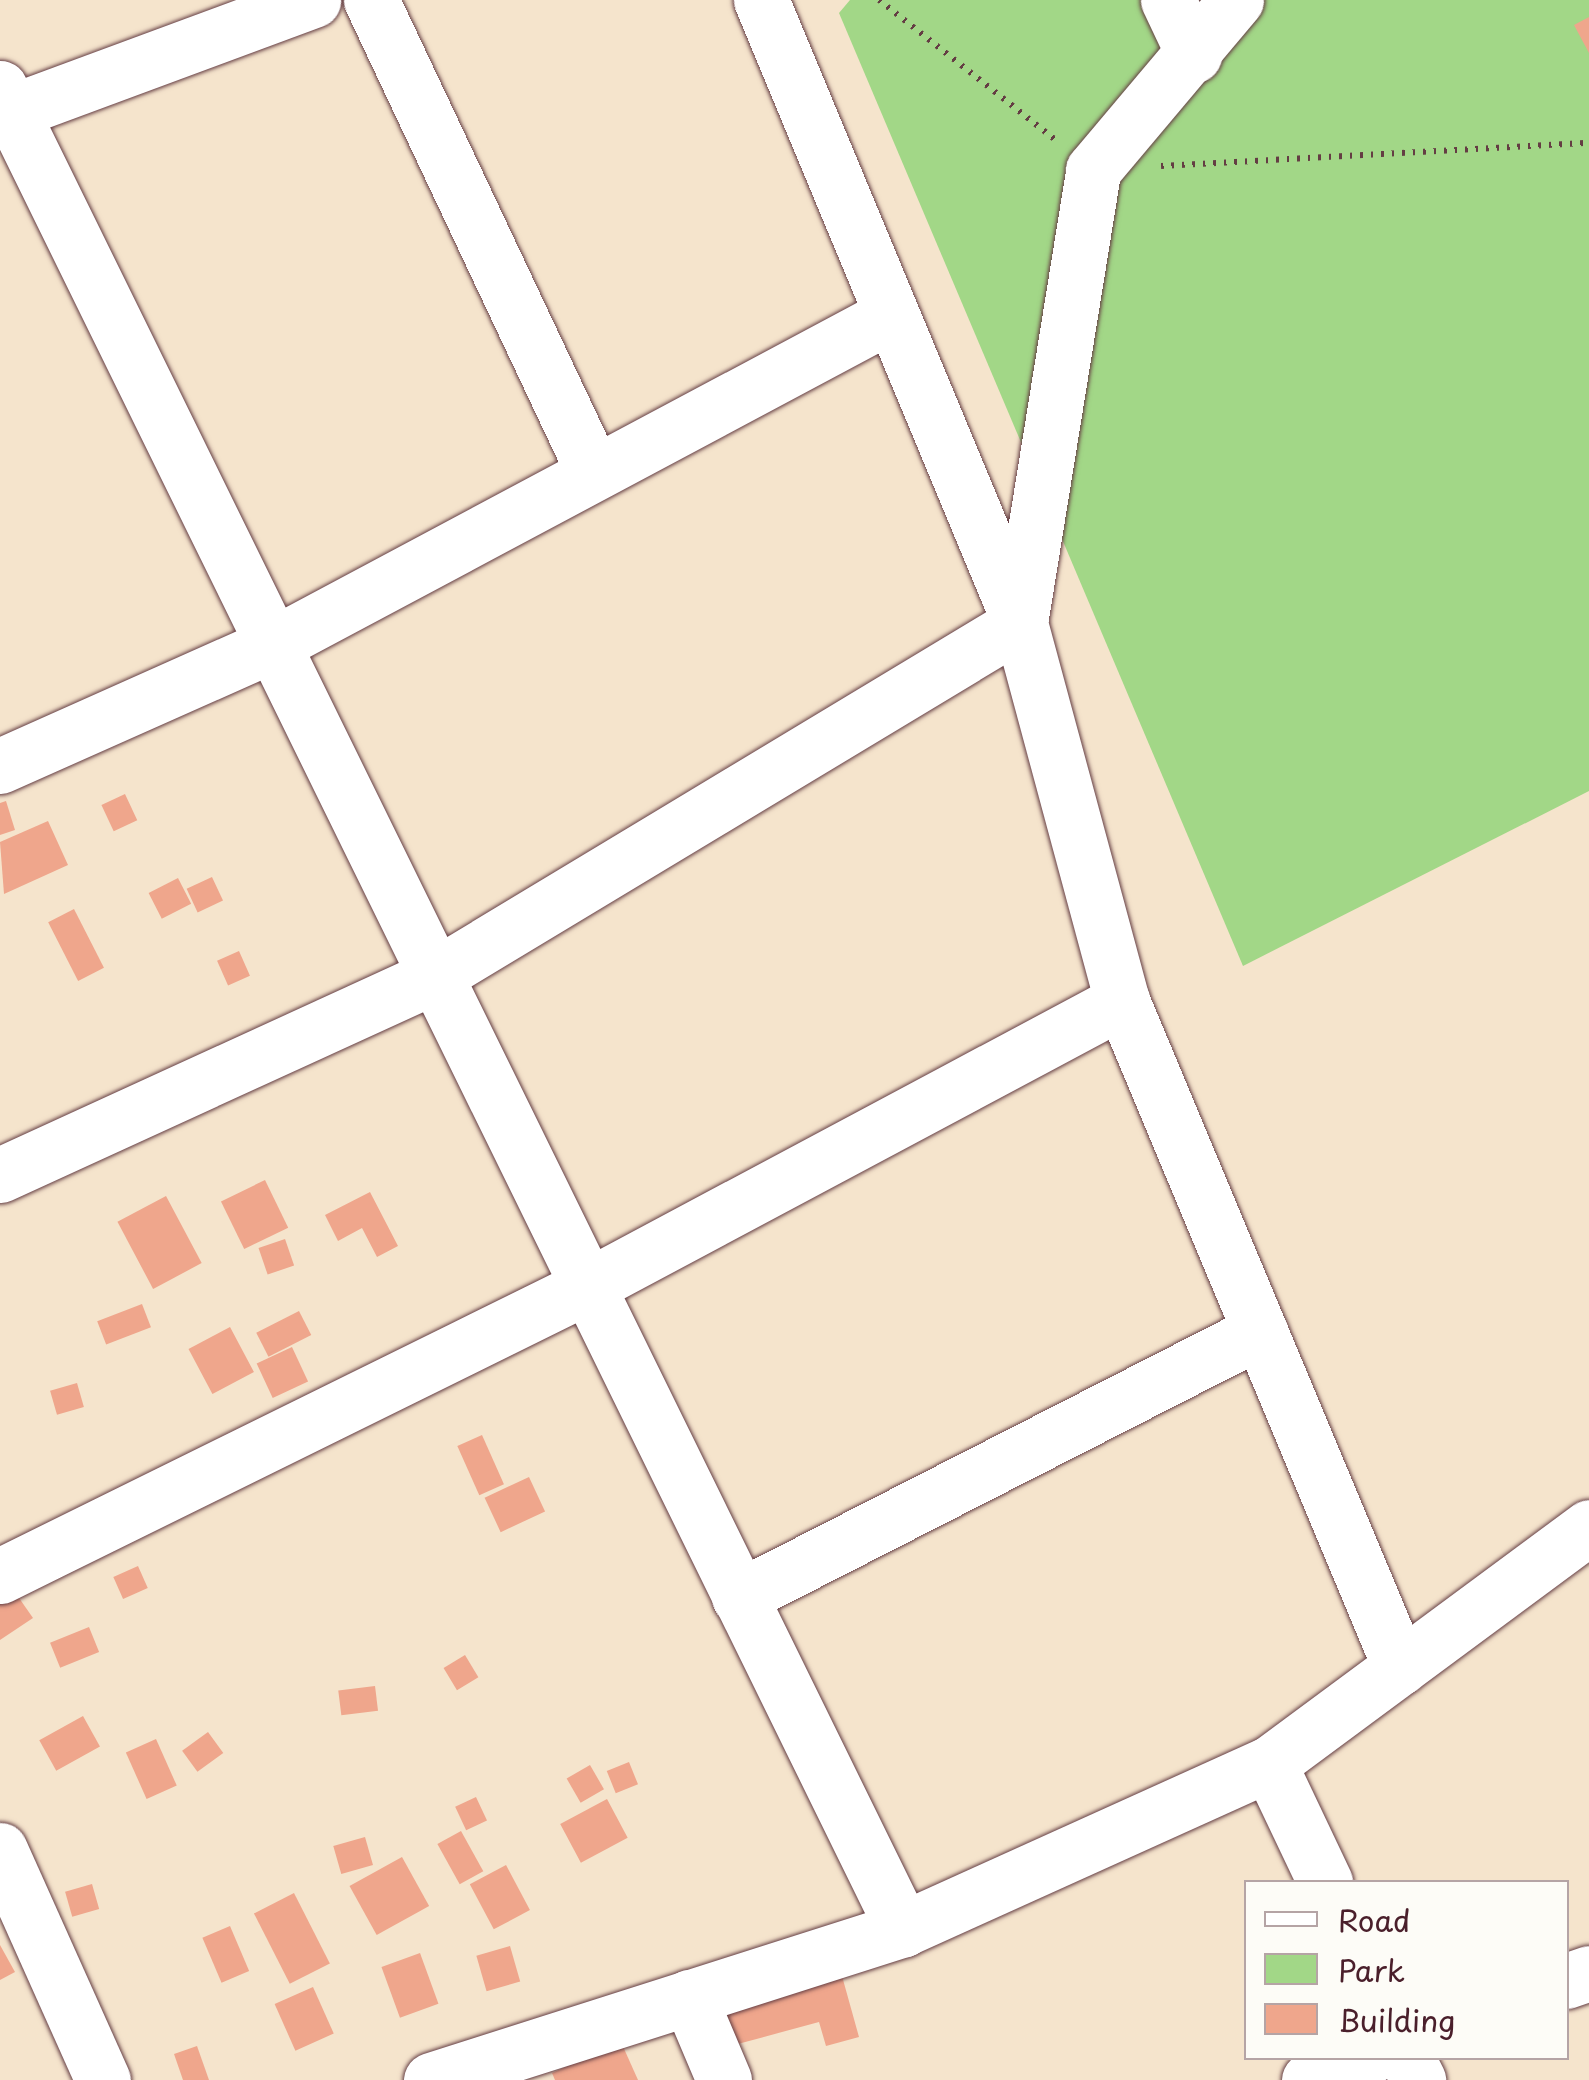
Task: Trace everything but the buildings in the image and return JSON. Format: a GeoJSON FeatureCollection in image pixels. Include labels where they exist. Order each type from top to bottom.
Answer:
{"type":"FeatureCollection","features":[{"type":"Feature","properties":{"kind":"street"},"geometry":{"type":"LineString","coordinates":[[314,0],[4,105],[276,643],[586,1286],[904,1928]]}},
{"type":"Feature","properties":{"kind":"street"},"geometry":{"type":"LineString","coordinates":[[371,0],[594,473]]}},
{"type":"Feature","properties":{"kind":"street"},"geometry":{"type":"LineString","coordinates":[[761,0],[1020,623],[1122,1000],[1400,1667]]}},
{"type":"Feature","properties":{"kind":"street"},"geometry":{"type":"LineString","coordinates":[[1168,0],[1194,56]]}},
{"type":"Feature","properties":{"kind":"street"},"geometry":{"type":"LineString","coordinates":[[0,1176],[436,975],[1020,623],[1094,170],[1194,56],[1236,0]]}},
{"type":"Feature","properties":{"kind":"street"},"geometry":{"type":"LineString","coordinates":[[0,766],[276,643],[891,315]]}},
{"type":"Feature","properties":{"kind":"street"},"geometry":{"type":"LineString","coordinates":[[0,1576],[586,1286],[1122,1000]]}},
{"type":"Feature","properties":{"kind":"street"},"geometry":{"type":"LineString","coordinates":[[739,1596],[1260,1331]]}},
{"type":"Feature","properties":{"kind":"street"},"geometry":{"type":"LineString","coordinates":[[431,2080],[904,1928],[1270,1764],[1589,1527]]}},
{"type":"Feature","properties":{"kind":"street"},"geometry":{"type":"LineString","coordinates":[[1270,1764],[1324,1880]]}},
{"type":"Feature","properties":{"kind":"street"},"geometry":{"type":"LineString","coordinates":[[0,1850],[103,2080]]}},
{"type":"Feature","properties":{"kind":"street"},"geometry":{"type":"LineString","coordinates":[[689,1997],[724,2080]]}},
{"type":"Feature","properties":{"kind":"street"},"geometry":{"type":"LineString","coordinates":[[1309,2080],[1363,2060]]}},
{"type":"Feature","properties":{"kind":"path"},"geometry":{"type":"LineString","coordinates":[[879,0],[1094,170],[1589,144]]}},
{"type":"Feature","properties":{"kind":"green space"},"geometry":{"type":"Polygon","coordinates":[[[850,0],[1589,0],[1589,791],[1243,966],[839,13],[850,0]]]}}]}
